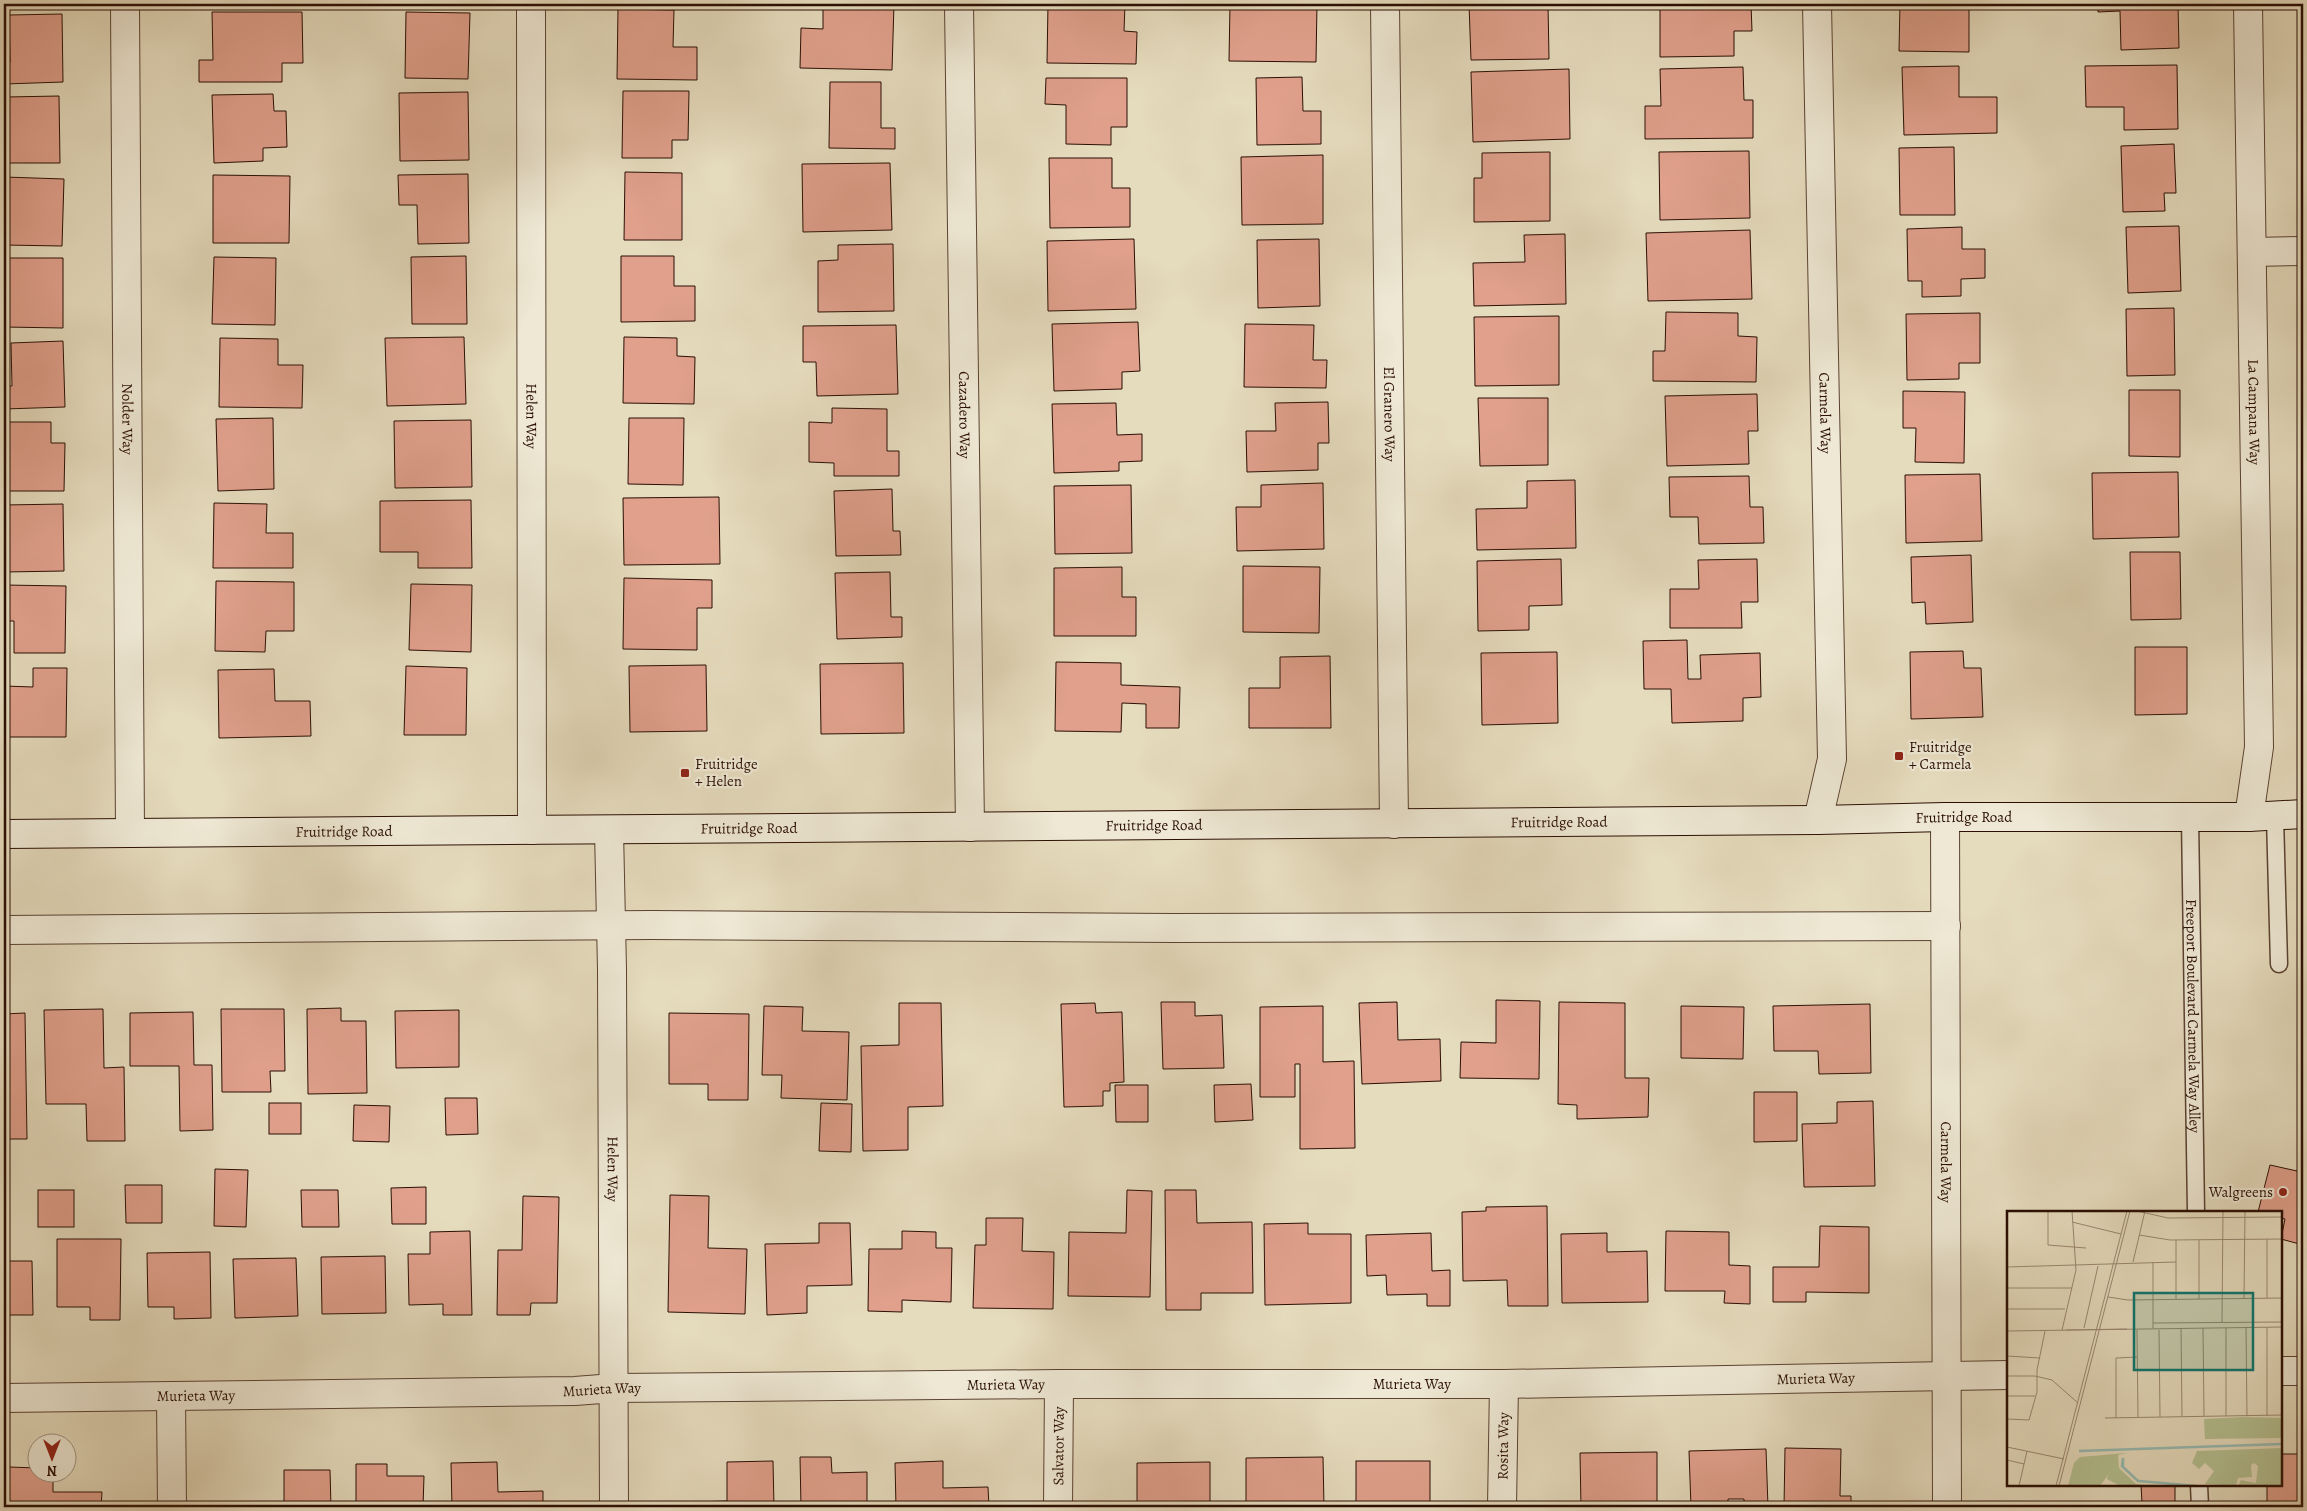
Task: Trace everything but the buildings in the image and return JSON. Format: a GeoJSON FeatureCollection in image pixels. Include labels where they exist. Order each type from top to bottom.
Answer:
{"type":"FeatureCollection","features":[{"type":"Feature","properties":{"kind":"street","name":"Nolder Way"},"geometry":{"type":"LineString","coordinates":[[125,4],[130,833]]}},
{"type":"Feature","properties":{"kind":"street","name":"Helen Way"},"geometry":{"type":"LineString","coordinates":[[531,4],[532,830]]}},
{"type":"Feature","properties":{"kind":"street","name":"Cazadero Way"},"geometry":{"type":"LineString","coordinates":[[959,4],[970,827]]}},
{"type":"Feature","properties":{"kind":"street","name":"El Granero Way"},"geometry":{"type":"LineString","coordinates":[[1385,4],[1394,824]]}},
{"type":"Feature","properties":{"kind":"street","name":"Carmela Way"},"geometry":{"type":"LineString","coordinates":[[1817,4],[1832,758],[1818,820]]}},
{"type":"Feature","properties":{"kind":"street","name":"La Campana Way"},"geometry":{"type":"LineString","coordinates":[[2248,4],[2259,754],[2262,817]]}},
{"type":"Feature","properties":{"kind":"street"},"geometry":{"type":"LineString","coordinates":[[2252,252],[2303,251]]}},
{"type":"Feature","properties":{"kind":"street","name":"Fruitridge Road"},"geometry":{"type":"LineString","coordinates":[[4,834],[1394,824],[1945,817],[2190,818],[2262,817],[2303,814]]}},
{"type":"Feature","properties":{"kind":"street","name":"Carmela Way"},"geometry":{"type":"LineString","coordinates":[[1945,817],[1947,1507]]}},
{"type":"Feature","properties":{"kind":"street","name":"Helen Way"},"geometry":{"type":"LineString","coordinates":[[609,830],[614,1507]]}},
{"type":"Feature","properties":{"kind":"street"},"geometry":{"type":"LineString","coordinates":[[4,930],[611,927],[1946,926]]}},
{"type":"Feature","properties":{"kind":"street"},"geometry":{"type":"LineString","coordinates":[[2282,1371],[2303,1370]]}},
{"type":"Feature","properties":{"kind":"street","name":"Murieta Way"},"geometry":{"type":"LineString","coordinates":[[4,1398],[575,1391],[614,1388],[1059,1384],[1504,1384],[2007,1376]]}},
{"type":"Feature","properties":{"kind":"street","name":"Salvator Way"},"geometry":{"type":"LineString","coordinates":[[1058,1507],[1059,1384]]}},
{"type":"Feature","properties":{"kind":"street","name":"Rosita Way"},"geometry":{"type":"LineString","coordinates":[[1502,1507],[1504,1384]]}},
{"type":"Feature","properties":{"kind":"street"},"geometry":{"type":"LineString","coordinates":[[171,1397],[172,1507]]}},
{"type":"Feature","properties":{"kind":"lane"},"geometry":{"type":"LineString","coordinates":[[2262,817],[2279,964]]}},
{"type":"Feature","properties":{"kind":"lane","name":"Freeport Boulevard Carmela Way Alley"},"geometry":{"type":"LineString","coordinates":[[2190,818],[2196,1211]]}},
{"type":"Feature","properties":{"kind":"lane"},"geometry":{"type":"LineString","coordinates":[[2199,1486],[2200,1507]]}},
{"type":"Feature","properties":{"kind":"place","name":"Fruitridge + Carmela"},"geometry":{"type":"Point","coordinates":[1899,756]}},
{"type":"Feature","properties":{"kind":"place","name":"Fruitridge + Helen"},"geometry":{"type":"Point","coordinates":[685,773]}},
{"type":"Feature","properties":{"kind":"place","name":"Walgreens"},"geometry":{"type":"Point","coordinates":[2283,1192]}}]}
